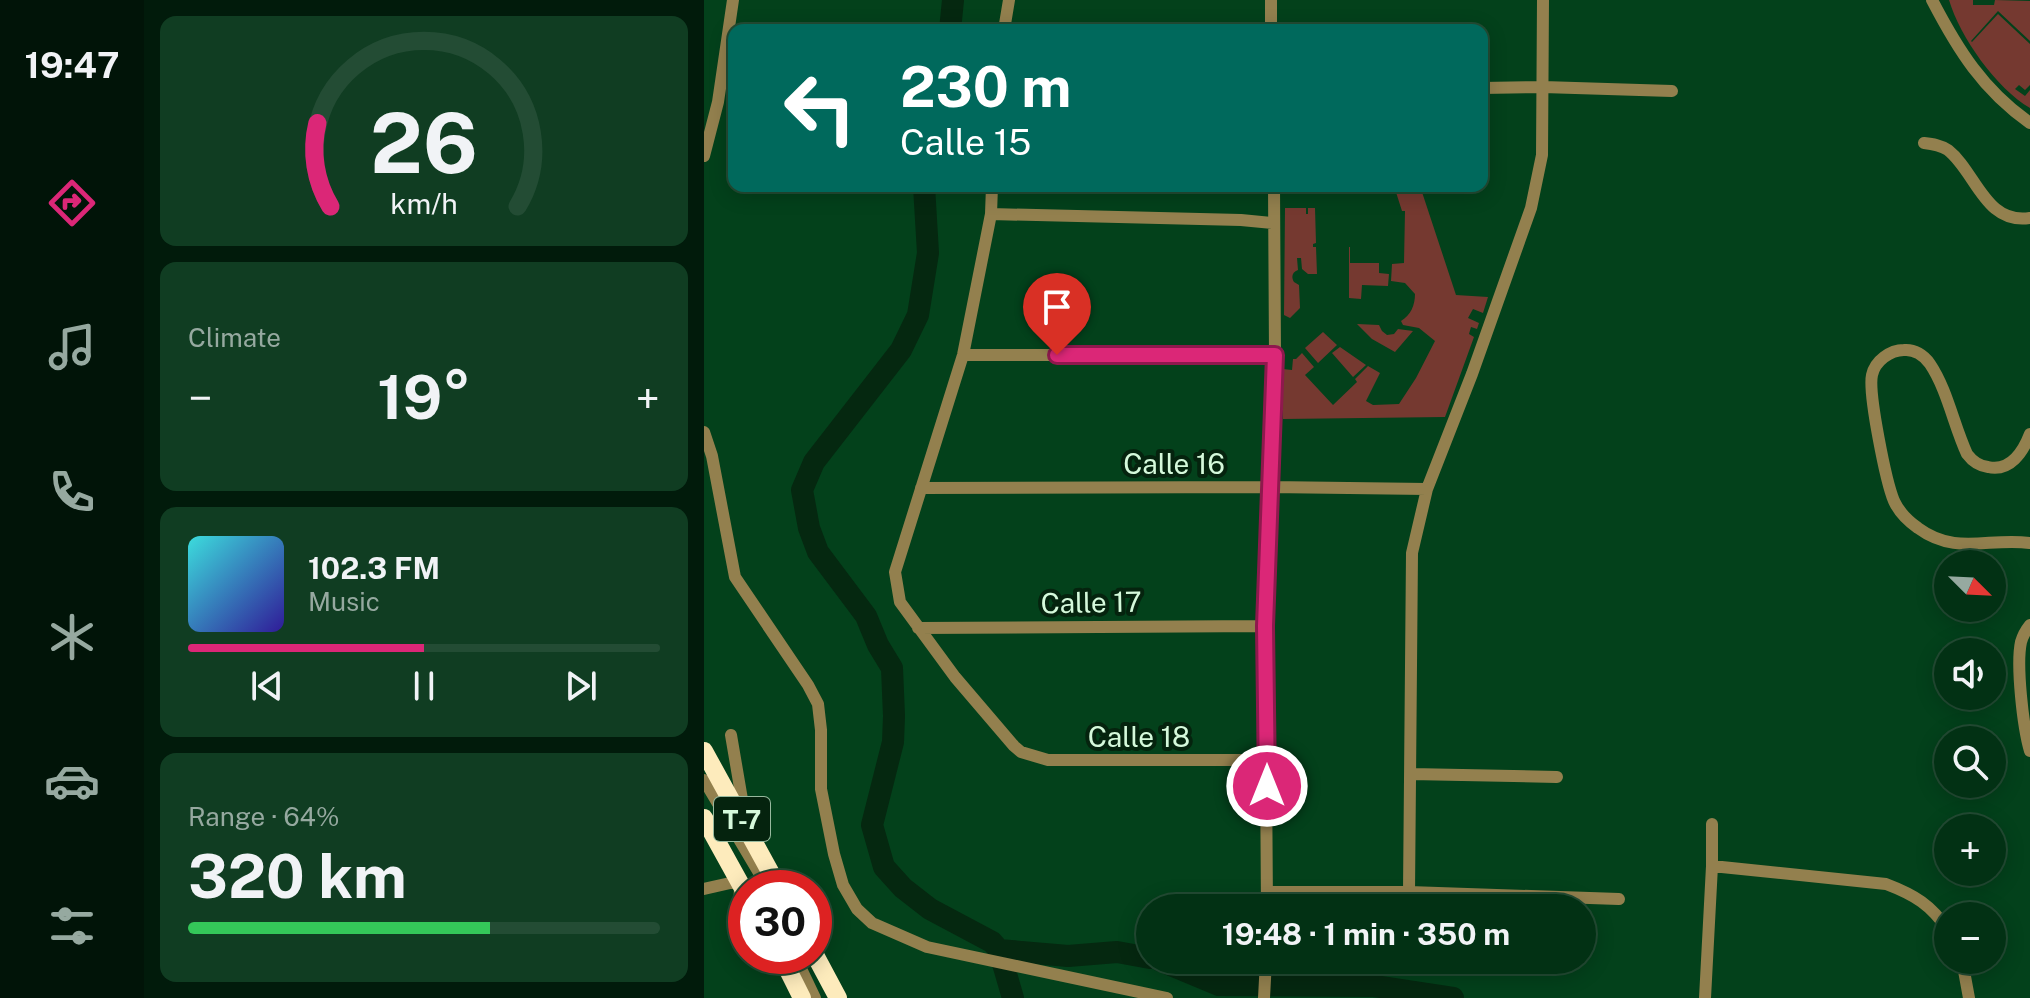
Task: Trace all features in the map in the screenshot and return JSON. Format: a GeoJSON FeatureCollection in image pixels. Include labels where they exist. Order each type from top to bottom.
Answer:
{"type":"FeatureCollection","features":[{"type":"Feature","properties":{"kind":"highway","name":"T-7"},"geometry":{"type":"LineString","coordinates":[[704,751],[769,870]]}},
{"type":"Feature","properties":{"kind":"highway","name":"T-7"},"geometry":{"type":"LineString","coordinates":[[704,818],[736,870]]}},
{"type":"Feature","properties":{"kind":"highway"},"geometry":{"type":"LineString","coordinates":[[793,974],[802,998]]}},
{"type":"Feature","properties":{"kind":"highway"},"geometry":{"type":"LineString","coordinates":[[825,974],[838,998]]}},
{"type":"Feature","properties":{"kind":"street"},"geometry":{"type":"LineString","coordinates":[[729,24],[733,0]]}},
{"type":"Feature","properties":{"kind":"street"},"geometry":{"type":"LineString","coordinates":[[1005,24],[1009,0]]}},
{"type":"Feature","properties":{"kind":"street"},"geometry":{"type":"LineString","coordinates":[[1271,0],[1271,24]]}},
{"type":"Feature","properties":{"kind":"street"},"geometry":{"type":"LineString","coordinates":[[1409,892],[1412,553],[1427,489],[1531,208],[1542,155],[1543,0]]}},
{"type":"Feature","properties":{"kind":"street"},"geometry":{"type":"LineString","coordinates":[[1932,0],[1961,52],[1981,79],[1997,97],[2030,123]]}},
{"type":"Feature","properties":{"kind":"street"},"geometry":{"type":"LineString","coordinates":[[704,156],[718,102],[728,34]]}},
{"type":"Feature","properties":{"kind":"street"},"geometry":{"type":"LineString","coordinates":[[1488,88],[1672,91]]}},
{"type":"Feature","properties":{"kind":"street"},"geometry":{"type":"LineString","coordinates":[[1924,143],[1937,144],[1949,151],[1989,204],[2005,215],[2021,220],[2030,218]]}},
{"type":"Feature","properties":{"kind":"street"},"geometry":{"type":"LineString","coordinates":[[918,628],[900,602],[895,572],[963,355],[991,214],[992,192]]}},
{"type":"Feature","properties":{"kind":"street"},"geometry":{"type":"LineString","coordinates":[[1274,192],[1275,355],[1265,626],[1268,892],[1409,892],[1619,899]]}},
{"type":"Feature","properties":{"kind":"street"},"geometry":{"type":"LineString","coordinates":[[991,214],[1273,223]]}},
{"type":"Feature","properties":{"kind":"street"},"geometry":{"type":"LineString","coordinates":[[2030,434],[2011,463],[1996,468],[1975,463],[1967,454],[1939,383],[1923,356],[1903,350],[1885,357],[1874,369],[1871,386],[1887,481],[1895,503],[1904,516],[1918,529],[1938,539],[1964,545],[2006,541],[2030,543]]}},
{"type":"Feature","properties":{"kind":"street"},"geometry":{"type":"LineString","coordinates":[[963,355],[1275,355]]}},
{"type":"Feature","properties":{"kind":"street"},"geometry":{"type":"LineString","coordinates":[[704,432],[712,456],[735,577],[818,704],[821,789],[843,885],[857,909],[872,923],[927,947],[1167,998]]}},
{"type":"Feature","properties":{"kind":"street","name":"Calle 16"},"geometry":{"type":"LineString","coordinates":[[921,488],[1427,489]]}},
{"type":"Feature","properties":{"kind":"street"},"geometry":{"type":"LineString","coordinates":[[2030,625],[2020,645],[2019,662],[2030,751]]}},
{"type":"Feature","properties":{"kind":"street","name":"Calle 17"},"geometry":{"type":"LineString","coordinates":[[918,628],[1265,626]]}},
{"type":"Feature","properties":{"kind":"street","name":"Calle 18"},"geometry":{"type":"LineString","coordinates":[[918,628],[955,677],[1021,752],[1048,760],[1267,760]]}},
{"type":"Feature","properties":{"kind":"street"},"geometry":{"type":"LineString","coordinates":[[731,735],[747,828]]}},
{"type":"Feature","properties":{"kind":"street"},"geometry":{"type":"LineString","coordinates":[[1411,774],[1557,777]]}},
{"type":"Feature","properties":{"kind":"street"},"geometry":{"type":"LineString","coordinates":[[704,780],[757,870]]}},
{"type":"Feature","properties":{"kind":"street"},"geometry":{"type":"LineString","coordinates":[[704,793],[739,870]]}},
{"type":"Feature","properties":{"kind":"street"},"geometry":{"type":"LineString","coordinates":[[1705,998],[1712,824]]}},
{"type":"Feature","properties":{"kind":"street"},"geometry":{"type":"LineString","coordinates":[[1712,866],[1886,884],[1907,892],[1934,912]]}},
{"type":"Feature","properties":{"kind":"street"},"geometry":{"type":"LineString","coordinates":[[704,889],[728,887]]}},
{"type":"Feature","properties":{"kind":"street"},"geometry":{"type":"LineString","coordinates":[[798,974],[815,998]]}},
{"type":"Feature","properties":{"kind":"street"},"geometry":{"type":"LineString","coordinates":[[816,974],[829,998]]}},
{"type":"Feature","properties":{"kind":"street"},"geometry":{"type":"LineString","coordinates":[[1264,998],[1265,974]]}},
{"type":"Feature","properties":{"kind":"street"},"geometry":{"type":"LineString","coordinates":[[1965,974],[1969,998]]}},
{"type":"Feature","properties":{"kind":"shaded area"},"geometry":{"type":"Polygon","coordinates":[[[1949,0],[1973,0],[1973,5],[1994,5],[1995,0],[2030,1],[2030,41],[1998,11],[1971,41],[1998,14],[2030,44],[2030,85],[2025,90],[2019,85],[2015,89],[2025,96],[2030,90],[2030,108],[1992,75],[1970,45],[1949,0]]]}},
{"type":"Feature","properties":{"kind":"shaded area"},"geometry":{"type":"Polygon","coordinates":[[[1396,192],[1422,192],[1456,295],[1488,297],[1483,313],[1473,309],[1468,318],[1479,323],[1477,329],[1471,327],[1469,334],[1474,337],[1445,417],[1283,419],[1283,369],[1292,370],[1293,359],[1302,353],[1314,367],[1305,375],[1333,405],[1357,382],[1355,379],[1368,366],[1380,373],[1366,401],[1373,405],[1399,404],[1416,378],[1435,341],[1419,328],[1403,325],[1401,321],[1412,309],[1415,294],[1405,283],[1391,281],[1392,264],[1404,263],[1405,211],[1402,211],[1396,192]]]}},
{"type":"Feature","properties":{"kind":"shaded area"},"geometry":{"type":"Polygon","coordinates":[[[1285,208],[1306,208],[1308,214],[1308,208],[1315,208],[1316,243],[1313,247],[1316,247],[1317,274],[1308,274],[1302,269],[1301,258],[1297,258],[1298,270],[1292,277],[1299,285],[1300,308],[1290,318],[1284,315],[1285,208]]]}},
{"type":"Feature","properties":{"kind":"shaded area"},"geometry":{"type":"Polygon","coordinates":[[[1349,247],[1350,263],[1379,263],[1379,273],[1389,274],[1388,286],[1362,285],[1361,299],[1349,298],[1349,247]]]}},
{"type":"Feature","properties":{"kind":"shaded area"},"geometry":{"type":"Polygon","coordinates":[[[1357,324],[1379,325],[1387,335],[1394,334],[1398,329],[1413,331],[1395,352],[1372,339],[1357,324]]]}},
{"type":"Feature","properties":{"kind":"shaded area"},"geometry":{"type":"Polygon","coordinates":[[[1323,332],[1337,345],[1318,363],[1305,348],[1323,332]]]}},
{"type":"Feature","properties":{"kind":"shaded area"},"geometry":{"type":"Polygon","coordinates":[[[1340,347],[1366,365],[1353,377],[1332,353],[1340,347]]]}},
{"type":"Feature","properties":{"kind":"waterway"},"geometry":{"type":"LineString","coordinates":[[951,24],[953,0]]}},
{"type":"Feature","properties":{"kind":"waterway"},"geometry":{"type":"LineString","coordinates":[[924,192],[928,253],[918,315],[901,350],[814,462],[802,490],[809,528],[818,552],[866,616],[892,668],[893,742],[872,825],[884,867],[903,888],[930,909],[992,942],[999,950],[1013,998]]}},
{"type":"Feature","properties":{"kind":"waterway"},"geometry":{"type":"LineString","coordinates":[[999,950],[1068,956],[1117,952],[1136,955]]}},
{"type":"Feature","properties":{"kind":"waterway"},"geometry":{"type":"LineString","coordinates":[[1193,974],[1219,985],[1374,986],[1453,998]]}},
{"type":"Feature","properties":{"kind":"route"},"geometry":{"type":"LineString","coordinates":[[1057,355],[1275,355],[1265,626],[1267,786]]}}]}
